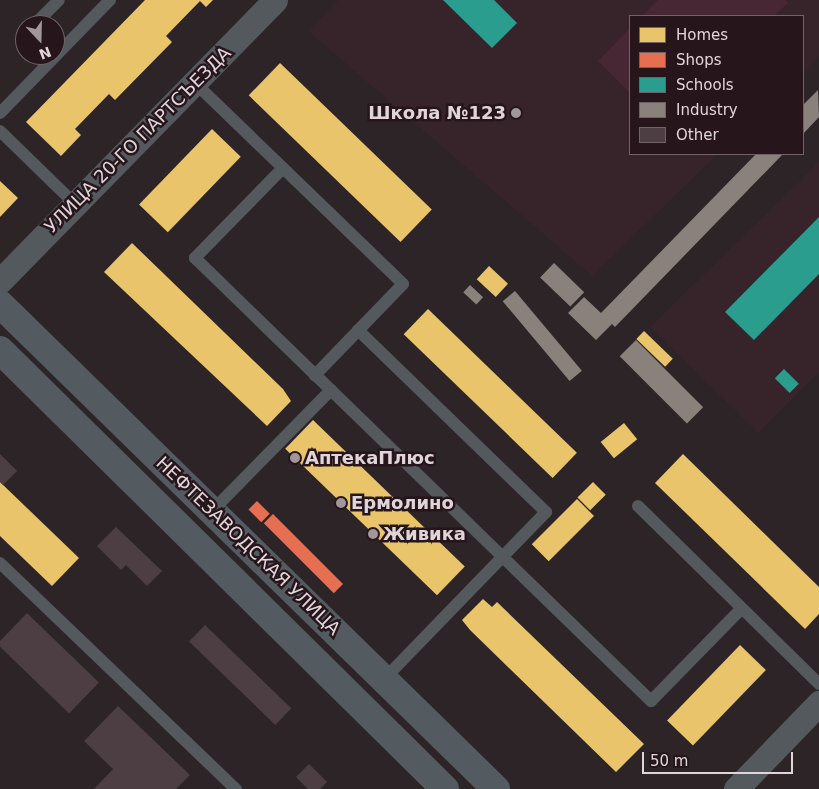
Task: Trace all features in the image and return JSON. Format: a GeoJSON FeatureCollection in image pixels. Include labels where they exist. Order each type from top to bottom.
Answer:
{"type":"FeatureCollection","features":[{"type":"Feature","properties":{"kind":"main road","name":"НЕФТЕЗАВОДСКАЯ УЛИЦА"},"geometry":{"type":"LineString","coordinates":[[0,304],[496,789]]}},
{"type":"Feature","properties":{"kind":"main road","name":"НЕФТЕЗАВОДСКАЯ УЛИЦА"},"geometry":{"type":"LineString","coordinates":[[0,350],[445,789]]}},
{"type":"Feature","properties":{"kind":"street","name":"УЛИЦА 20-ГО ПАРТСЪЕЗДА"},"geometry":{"type":"LineString","coordinates":[[0,281],[195,82],[270,2]]}},
{"type":"Feature","properties":{"kind":"street"},"geometry":{"type":"LineString","coordinates":[[736,789],[819,703]]}},
{"type":"Feature","properties":{"kind":"lane"},"geometry":{"type":"LineString","coordinates":[[44,15],[58,0]]}},
{"type":"Feature","properties":{"kind":"lane"},"geometry":{"type":"LineString","coordinates":[[65,43],[110,0]]}},
{"type":"Feature","properties":{"kind":"lane"},"geometry":{"type":"LineString","coordinates":[[0,113],[43,65]]}},
{"type":"Feature","properties":{"kind":"lane"},"geometry":{"type":"LineString","coordinates":[[195,82],[403,284],[315,375]]}},
{"type":"Feature","properties":{"kind":"lane"},"geometry":{"type":"LineString","coordinates":[[0,131],[75,204]]}},
{"type":"Feature","properties":{"kind":"lane"},"geometry":{"type":"LineString","coordinates":[[283,168],[195,258],[651,701],[740,610]]}},
{"type":"Feature","properties":{"kind":"lane"},"geometry":{"type":"LineString","coordinates":[[358,330],[546,512],[384,679]]}},
{"type":"Feature","properties":{"kind":"lane"},"geometry":{"type":"LineString","coordinates":[[212,512],[331,390]]}},
{"type":"Feature","properties":{"kind":"lane"},"geometry":{"type":"LineString","coordinates":[[638,506],[740,610],[819,684]]}},
{"type":"Feature","properties":{"kind":"lane"},"geometry":{"type":"LineString","coordinates":[[0,563],[236,789]]}},
{"type":"Feature","properties":{"kind":"shaded area","name":"Школа №123"},"geometry":{"type":"Polygon","coordinates":[[[338,0],[819,0],[819,56],[804,71],[804,15],[629,15],[629,155],[717,155],[592,276],[308,31],[338,0]]]}},
{"type":"Feature","properties":{"kind":"shaded area"},"geometry":{"type":"Polygon","coordinates":[[[658,0],[785,0],[788,3],[775,15],[643,15],[658,0]]]}},
{"type":"Feature","properties":{"kind":"shaded area"},"geometry":{"type":"Polygon","coordinates":[[[629,29],[629,92],[598,61],[629,29]]]}},
{"type":"Feature","properties":{"kind":"shaded area"},"geometry":{"type":"Polygon","coordinates":[[[819,162],[819,372],[758,433],[650,327],[819,162]]]}},
{"type":"Feature","properties":{"kind":"building: Homes"},"geometry":{"type":"Polygon","coordinates":[[[145,0],[213,0],[206,7],[200,1],[166,36],[172,42],[115,100],[109,94],[75,129],[81,135],[61,156],[26,122],[145,0]]]}},
{"type":"Feature","properties":{"kind":"building: Homes"},"geometry":{"type":"Polygon","coordinates":[[[280,63],[432,210],[401,242],[249,95],[280,63]]]}},
{"type":"Feature","properties":{"kind":"building: Homes"},"geometry":{"type":"Polygon","coordinates":[[[212,129],[241,157],[168,232],[139,205],[212,129]]]}},
{"type":"Feature","properties":{"kind":"building: Homes"},"geometry":{"type":"Polygon","coordinates":[[[0,181],[18,198],[0,217],[0,181]]]}},
{"type":"Feature","properties":{"kind":"building: Homes"},"geometry":{"type":"Polygon","coordinates":[[[132,243],[283,389],[291,401],[267,426],[104,272],[132,243]]]}},
{"type":"Feature","properties":{"kind":"building: Homes"},"geometry":{"type":"Polygon","coordinates":[[[489,266],[508,284],[496,297],[477,279],[489,266]]]}},
{"type":"Feature","properties":{"kind":"building: Homes"},"geometry":{"type":"Polygon","coordinates":[[[428,309],[577,453],[553,478],[404,334],[428,309]]]}},
{"type":"Feature","properties":{"kind":"building: Homes"},"geometry":{"type":"Polygon","coordinates":[[[644,331],[673,359],[665,367],[636,339],[644,331]]]}},
{"type":"Feature","properties":{"kind":"building: Homes"},"geometry":{"type":"Polygon","coordinates":[[[313,420],[465,567],[437,595],[285,449],[313,420]]]}},
{"type":"Feature","properties":{"kind":"building: Homes"},"geometry":{"type":"Polygon","coordinates":[[[624,423],[637,439],[614,458],[601,442],[624,423]]]}},
{"type":"Feature","properties":{"kind":"building: Homes"},"geometry":{"type":"Polygon","coordinates":[[[683,454],[819,587],[819,614],[805,629],[655,483],[683,454]]]}},
{"type":"Feature","properties":{"kind":"building: Homes"},"geometry":{"type":"Polygon","coordinates":[[[0,482],[79,558],[52,586],[0,536],[0,482]]]}},
{"type":"Feature","properties":{"kind":"building: Homes"},"geometry":{"type":"Polygon","coordinates":[[[593,482],[606,495],[590,510],[577,498],[593,482]]]}},
{"type":"Feature","properties":{"kind":"building: Homes"},"geometry":{"type":"Polygon","coordinates":[[[577,499],[594,516],[549,561],[532,544],[577,499]]]}},
{"type":"Feature","properties":{"kind":"building: Homes"},"geometry":{"type":"Polygon","coordinates":[[[483,599],[492,607],[497,602],[644,744],[616,772],[462,620],[483,599]]]}},
{"type":"Feature","properties":{"kind":"building: Homes"},"geometry":{"type":"Polygon","coordinates":[[[740,645],[766,670],[693,746],[667,721],[740,645]]]}},
{"type":"Feature","properties":{"kind":"building: Shops"},"geometry":{"type":"Polygon","coordinates":[[[257,501],[270,514],[261,522],[249,509],[257,501]]]}},
{"type":"Feature","properties":{"kind":"building: Shops"},"geometry":{"type":"Polygon","coordinates":[[[273,514],[343,584],[334,593],[264,523],[273,514]]]}},
{"type":"Feature","properties":{"kind":"building: Schools"},"geometry":{"type":"Polygon","coordinates":[[[443,0],[494,0],[517,23],[492,48],[443,0]]]}},
{"type":"Feature","properties":{"kind":"building: Schools"},"geometry":{"type":"Polygon","coordinates":[[[819,217],[819,274],[754,340],[725,312],[819,217]]]}},
{"type":"Feature","properties":{"kind":"building: Schools"},"geometry":{"type":"Polygon","coordinates":[[[784,369],[799,384],[790,393],[775,378],[784,369]]]}},
{"type":"Feature","properties":{"kind":"building: Industry"},"geometry":{"type":"Polygon","coordinates":[[[818,90],[819,117],[804,133],[804,104],[818,90]]]}},
{"type":"Feature","properties":{"kind":"building: Industry"},"geometry":{"type":"Polygon","coordinates":[[[755,155],[782,155],[615,327],[612,324],[596,340],[568,313],[584,297],[601,313],[755,155]]]}},
{"type":"Feature","properties":{"kind":"building: Industry"},"geometry":{"type":"Polygon","coordinates":[[[554,263],[584,292],[570,307],[540,277],[554,263]]]}},
{"type":"Feature","properties":{"kind":"building: Industry"},"geometry":{"type":"Polygon","coordinates":[[[470,285],[483,297],[476,305],[463,292],[470,285]]]}},
{"type":"Feature","properties":{"kind":"building: Industry"},"geometry":{"type":"Polygon","coordinates":[[[515,291],[582,371],[570,381],[503,301],[515,291]]]}},
{"type":"Feature","properties":{"kind":"building: Industry"},"geometry":{"type":"Polygon","coordinates":[[[636,340],[703,407],[687,423],[620,356],[636,340]]]}},
{"type":"Feature","properties":{"kind":"building: Other"},"geometry":{"type":"Polygon","coordinates":[[[0,454],[17,471],[3,485],[0,482],[0,454]]]}},
{"type":"Feature","properties":{"kind":"building: Other"},"geometry":{"type":"Polygon","coordinates":[[[116,527],[162,571],[147,586],[126,565],[121,570],[97,546],[116,527]]]}},
{"type":"Feature","properties":{"kind":"building: Other"},"geometry":{"type":"Polygon","coordinates":[[[27,613],[99,682],[69,713],[0,647],[0,641],[27,613]]]}},
{"type":"Feature","properties":{"kind":"building: Other"},"geometry":{"type":"Polygon","coordinates":[[[205,625],[291,708],[275,725],[189,642],[205,625]]]}},
{"type":"Feature","properties":{"kind":"building: Other"},"geometry":{"type":"Polygon","coordinates":[[[118,706],[190,775],[176,789],[94,789],[113,769],[84,741],[118,706]]]}},
{"type":"Feature","properties":{"kind":"building: Other"},"geometry":{"type":"Polygon","coordinates":[[[309,764],[327,782],[320,789],[308,789],[296,777],[309,764]]]}},
{"type":"Feature","properties":{"kind":"place","name":"Школа №123"},"geometry":{"type":"Point","coordinates":[516,113]}},
{"type":"Feature","properties":{"kind":"place","name":"АптекаПлюс"},"geometry":{"type":"Point","coordinates":[295,458]}},
{"type":"Feature","properties":{"kind":"place","name":"Ермолино"},"geometry":{"type":"Point","coordinates":[341,503]}},
{"type":"Feature","properties":{"kind":"place","name":"Живика"},"geometry":{"type":"Point","coordinates":[373,534]}}]}
